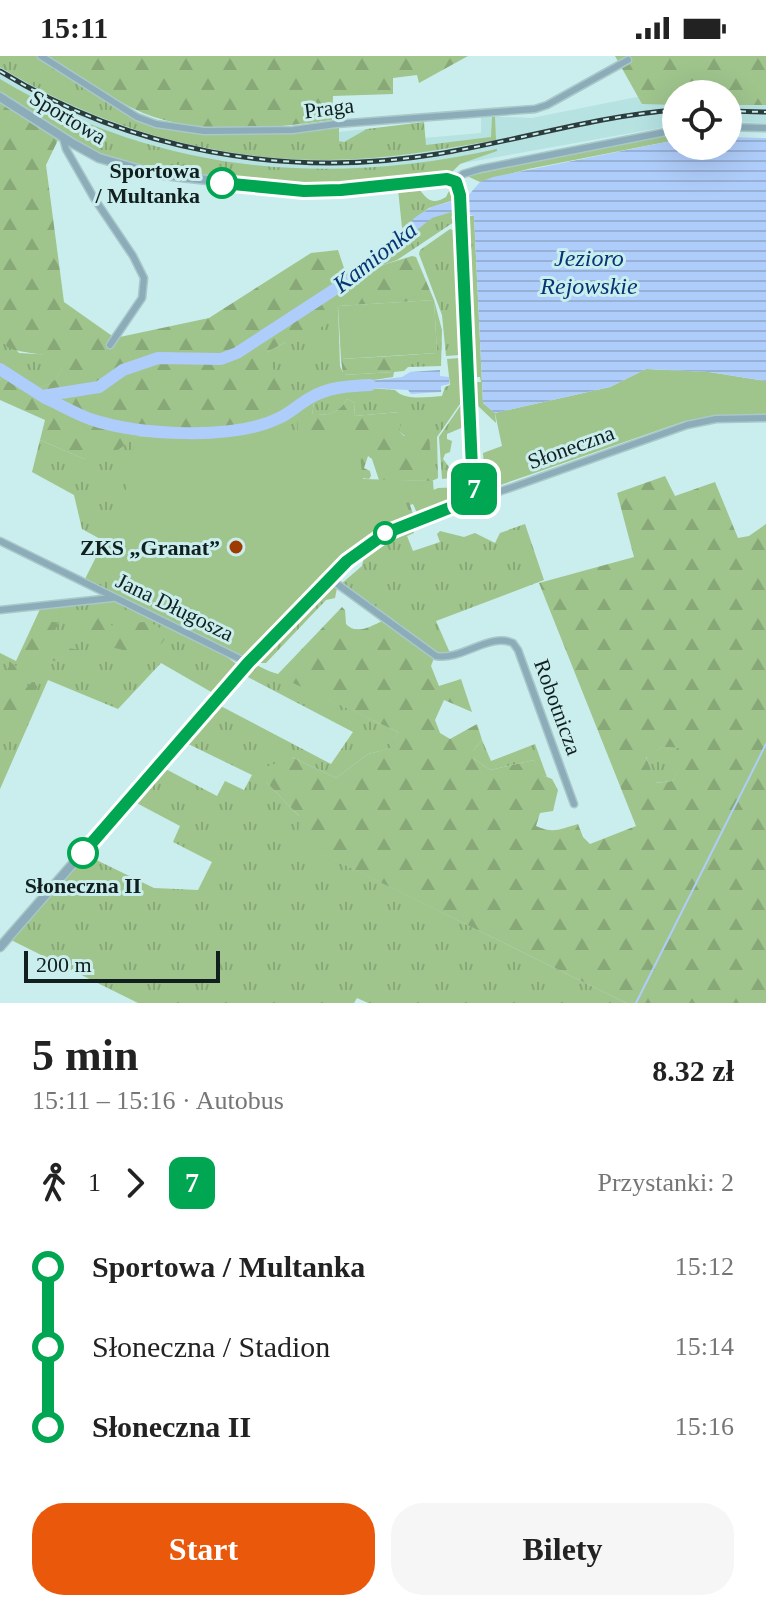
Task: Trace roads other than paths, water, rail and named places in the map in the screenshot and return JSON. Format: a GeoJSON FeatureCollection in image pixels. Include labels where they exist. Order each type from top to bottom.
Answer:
{"type":"FeatureCollection","features":[{"type":"Feature","properties":{"kind":"street","name":"Praga"},"geometry":{"type":"LineString","coordinates":[[41,56],[137,117],[180,128],[251,132],[535,109],[628,60]]}},
{"type":"Feature","properties":{"kind":"street","name":"Sportowa"},"geometry":{"type":"LineString","coordinates":[[0,97],[63,138],[130,169],[266,189],[341,190],[454,180]]}},
{"type":"Feature","properties":{"kind":"street"},"geometry":{"type":"LineString","coordinates":[[742,127],[766,128]]}},
{"type":"Feature","properties":{"kind":"street"},"geometry":{"type":"LineString","coordinates":[[472,496],[474,481],[460,193],[454,180],[482,168],[662,133]]}},
{"type":"Feature","properties":{"kind":"street"},"geometry":{"type":"LineString","coordinates":[[63,138],[94,198],[144,278],[142,298],[110,345]]}},
{"type":"Feature","properties":{"kind":"street","name":"Słoneczna"},"geometry":{"type":"LineString","coordinates":[[0,947],[248,663],[356,552],[386,533],[463,503],[472,496],[483,497],[687,425],[716,419],[766,418]]}},
{"type":"Feature","properties":{"kind":"street","name":"Jana Długosza"},"geometry":{"type":"LineString","coordinates":[[0,541],[248,663]]}},
{"type":"Feature","properties":{"kind":"street","name":"Robotnicza"},"geometry":{"type":"LineString","coordinates":[[329,578],[436,656],[448,657],[502,640],[513,643],[574,804]]}},
{"type":"Feature","properties":{"kind":"street"},"geometry":{"type":"LineString","coordinates":[[0,610],[115,598]]}},
{"type":"Feature","properties":{"kind":"water","name":"Jezioro Rejowskie"},"geometry":{"type":"Polygon","coordinates":[[[742,137],[766,138],[766,381],[709,372],[646,369],[610,387],[495,413],[483,403],[474,216],[455,211],[432,218],[412,234],[387,262],[335,293],[332,288],[417,216],[432,207],[467,197],[480,182],[662,143],[662,160],[742,160],[742,137]]]}},
{"type":"Feature","properties":{"kind":"water"},"geometry":{"type":"Polygon","coordinates":[[[440,370],[440,376],[449,377],[449,384],[441,386],[441,392],[411,394],[408,390],[354,387],[353,383],[402,377],[410,372],[440,370]]]}},
{"type":"Feature","properties":{"kind":"waterway","name":"Kamionka"},"geometry":{"type":"LineString","coordinates":[[0,369],[42,396],[99,387],[123,370],[158,358],[221,359],[237,353],[346,282]]}},
{"type":"Feature","properties":{"kind":"waterway","name":"Kamionka"},"geometry":{"type":"LineString","coordinates":[[45,398],[84,417],[133,429],[212,433],[260,425],[283,416],[324,391],[370,385]]}},
{"type":"Feature","properties":{"kind":"waterway"},"geometry":{"type":"LineString","coordinates":[[636,1003],[766,744]]}},
{"type":"Feature","properties":{"kind":"railway"},"geometry":{"type":"LineString","coordinates":[[0,71],[50,99],[102,121],[156,139],[211,152],[267,160],[324,163],[380,161],[437,154],[586,123],[662,111]]}},
{"type":"Feature","properties":{"kind":"railway"},"geometry":{"type":"LineString","coordinates":[[742,111],[766,112]]}},
{"type":"Feature","properties":{"kind":"place","name":"Sportowa / Multanka"},"geometry":{"type":"Point","coordinates":[222,183]}},
{"type":"Feature","properties":{"kind":"place","name":"ZKS „Granat”"},"geometry":{"type":"Point","coordinates":[236,547]}},
{"type":"Feature","properties":{"kind":"place","name":"Słoneczna II"},"geometry":{"type":"Point","coordinates":[83,853]}}]}
